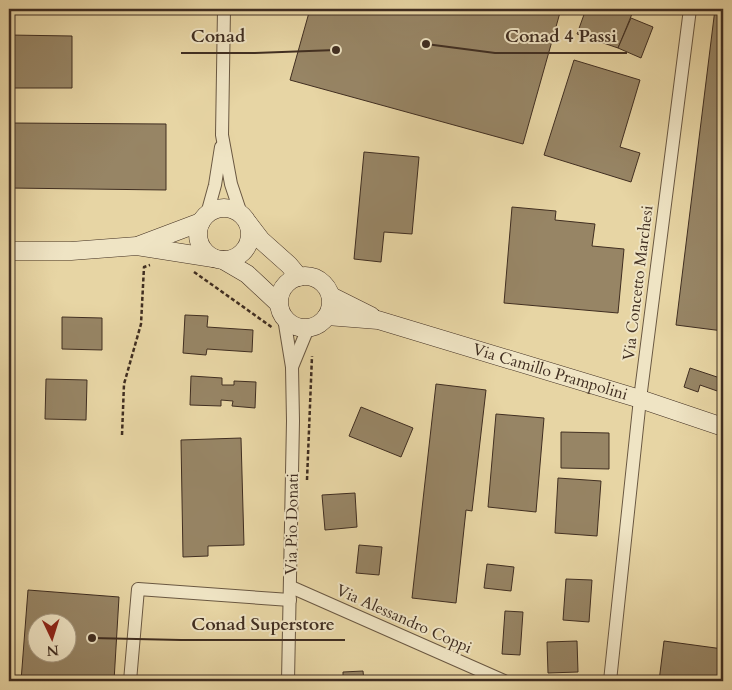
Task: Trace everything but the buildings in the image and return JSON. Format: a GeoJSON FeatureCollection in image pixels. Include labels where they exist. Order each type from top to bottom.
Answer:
{"type":"FeatureCollection","features":[{"type":"Feature","properties":{"kind":"main road"},"geometry":{"type":"LineString","coordinates":[[137,246],[204,218],[215,209],[224,208],[233,210],[244,218],[261,240],[299,276]]}},
{"type":"Feature","properties":{"kind":"main road"},"geometry":{"type":"LineString","coordinates":[[204,218],[198,235],[200,244],[206,252],[247,274],[279,317],[294,327],[308,328],[321,323],[327,316],[331,296],[326,286],[317,278],[299,276],[290,280],[279,294],[279,317]]}},
{"type":"Feature","properties":{"kind":"main road"},"geometry":{"type":"LineString","coordinates":[[9,251],[71,251],[137,246],[228,260],[238,256],[246,248],[250,233],[244,218]]}},
{"type":"Feature","properties":{"kind":"main road","name":"Via Camillo Prampolini"},"geometry":{"type":"LineString","coordinates":[[331,296],[378,320],[640,399],[723,427]]}},
{"type":"Feature","properties":{"kind":"main road","name":"Via Camillo Prampolini"},"geometry":{"type":"LineString","coordinates":[[327,316],[378,320]]}},
{"type":"Feature","properties":{"kind":"street"},"geometry":{"type":"LineString","coordinates":[[204,218],[215,185],[222,135],[224,9]]}},
{"type":"Feature","properties":{"kind":"street","name":"Via Concetto Marchesi"},"geometry":{"type":"LineString","coordinates":[[610,681],[640,399],[690,9]]}},
{"type":"Feature","properties":{"kind":"street"},"geometry":{"type":"LineString","coordinates":[[222,135],[231,184],[244,218]]}},
{"type":"Feature","properties":{"kind":"street","name":"Via Pio Donati"},"geometry":{"type":"LineString","coordinates":[[279,317],[292,367],[293,421],[288,681]]}},
{"type":"Feature","properties":{"kind":"street","name":"Via Pio Donati"},"geometry":{"type":"LineString","coordinates":[[292,367],[308,328]]}},
{"type":"Feature","properties":{"kind":"street","name":"Via Alessandro Coppi"},"geometry":{"type":"LineString","coordinates":[[130,681],[140,584],[290,593],[504,681]]}},
{"type":"Feature","properties":{"kind":"path"},"geometry":{"type":"LineString","coordinates":[[122,434],[124,384],[141,324],[144,267],[153,264]]}},
{"type":"Feature","properties":{"kind":"path"},"geometry":{"type":"LineString","coordinates":[[187,267],[279,317]]}},
{"type":"Feature","properties":{"kind":"place","name":"Conad 4 Passi"},"geometry":{"type":"Point","coordinates":[426,44]}},
{"type":"Feature","properties":{"kind":"place","name":"Conad"},"geometry":{"type":"Point","coordinates":[336,50]}},
{"type":"Feature","properties":{"kind":"place","name":"Conad Superstore"},"geometry":{"type":"Point","coordinates":[92,638]}}]}
